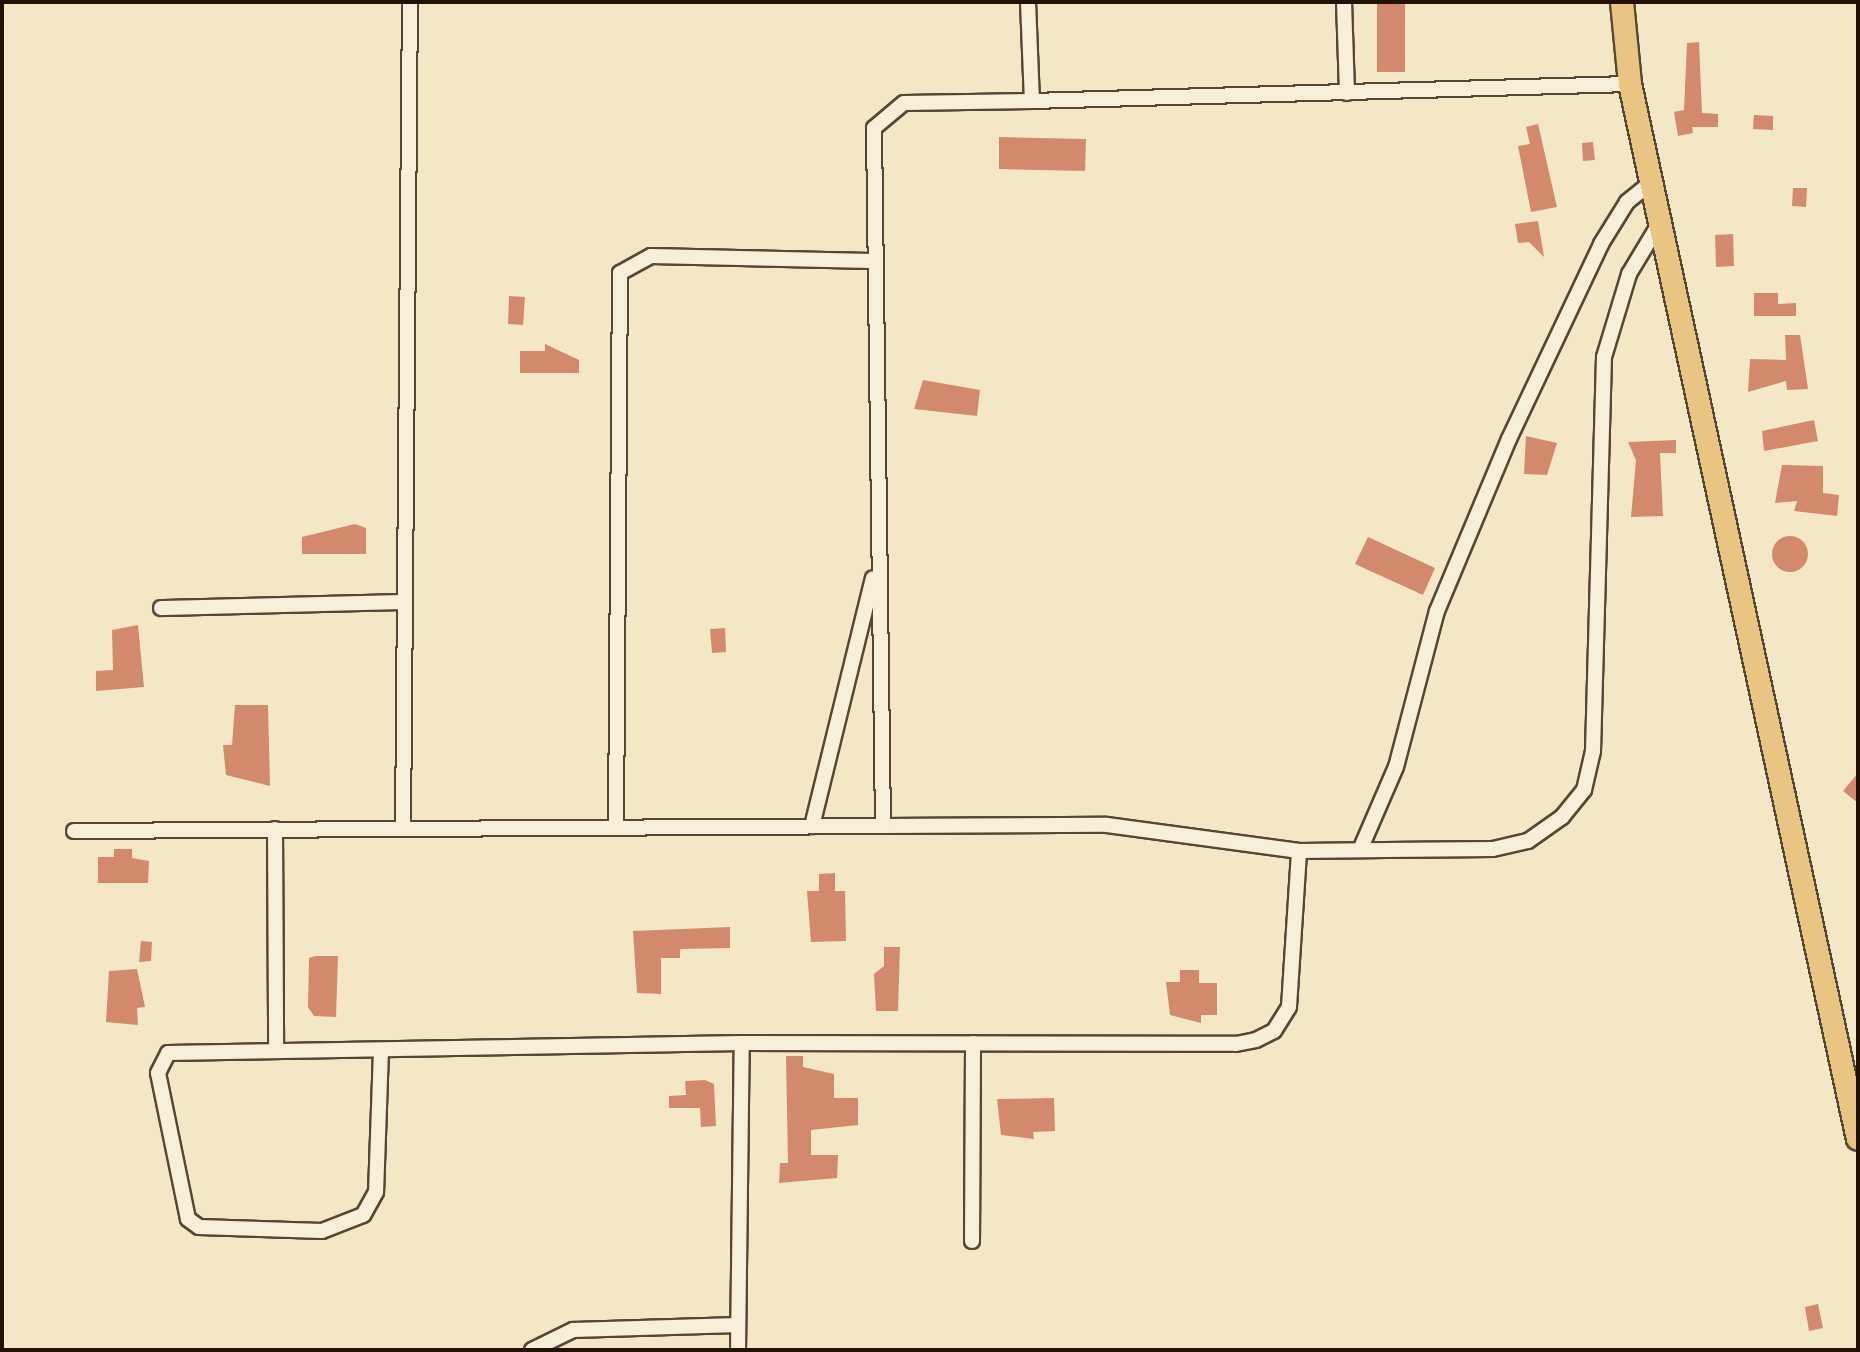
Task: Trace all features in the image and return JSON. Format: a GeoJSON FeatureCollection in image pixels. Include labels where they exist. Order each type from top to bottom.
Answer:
{"type":"FeatureCollection","features":[{"type":"Feature","properties":{"kind":"highway"},"geometry":{"type":"LineString","coordinates":[[1622,2],[1630,84],[1852,1085],[1858,1139]]}},
{"type":"Feature","properties":{"kind":"street"},"geometry":{"type":"LineString","coordinates":[[403,829],[410,2]]}},
{"type":"Feature","properties":{"kind":"street"},"geometry":{"type":"LineString","coordinates":[[1028,2],[1032,101]]}},
{"type":"Feature","properties":{"kind":"street"},"geometry":{"type":"LineString","coordinates":[[1344,2],[1347,93]]}},
{"type":"Feature","properties":{"kind":"street"},"geometry":{"type":"LineString","coordinates":[[883,826],[871,261],[874,128],[884,113],[904,103],[1630,84]]}},
{"type":"Feature","properties":{"kind":"street"},"geometry":{"type":"LineString","coordinates":[[1360,850],[1396,767],[1437,611],[1509,439],[1601,244],[1627,202],[1652,182]]}},
{"type":"Feature","properties":{"kind":"street"},"geometry":{"type":"LineString","coordinates":[[74,831],[1107,825],[1299,851],[1493,849],[1528,841],[1562,817],[1584,790],[1593,751],[1602,370],[1629,274],[1661,221]]}},
{"type":"Feature","properties":{"kind":"street"},"geometry":{"type":"LineString","coordinates":[[616,827],[620,273],[651,256],[871,261]]}},
{"type":"Feature","properties":{"kind":"street"},"geometry":{"type":"LineString","coordinates":[[812,826],[877,558]]}},
{"type":"Feature","properties":{"kind":"street"},"geometry":{"type":"LineString","coordinates":[[161,608],[405,602]]}},
{"type":"Feature","properties":{"kind":"street"},"geometry":{"type":"LineString","coordinates":[[275,829],[276,1051]]}},
{"type":"Feature","properties":{"kind":"street"},"geometry":{"type":"LineString","coordinates":[[381,1050],[376,1192],[363,1215],[322,1231],[199,1227],[182,1206],[159,1059],[168,1053],[742,1043],[1236,1044],[1274,1031],[1292,995],[1299,851]]}},
{"type":"Feature","properties":{"kind":"street"},"geometry":{"type":"LineString","coordinates":[[738,1350],[742,1043]]}},
{"type":"Feature","properties":{"kind":"street"},"geometry":{"type":"LineString","coordinates":[[972,1241],[973,1043]]}},
{"type":"Feature","properties":{"kind":"street"},"geometry":{"type":"LineString","coordinates":[[532,1350],[573,1330],[738,1325]]}},
{"type":"Feature","properties":{"kind":"building"},"geometry":{"type":"Polygon","coordinates":[[[1377,2],[1405,2],[1405,72],[1377,72],[1377,2]]]}},
{"type":"Feature","properties":{"kind":"building"},"geometry":{"type":"Polygon","coordinates":[[[1699,42],[1702,113],[1718,114],[1718,127],[1692,127],[1693,133],[1678,136],[1674,112],[1684,110],[1687,43],[1699,42]]]}},
{"type":"Feature","properties":{"kind":"building"},"geometry":{"type":"Polygon","coordinates":[[[1754,115],[1773,116],[1773,130],[1753,129],[1754,115]]]}},
{"type":"Feature","properties":{"kind":"building"},"geometry":{"type":"Polygon","coordinates":[[[1538,124],[1557,207],[1531,212],[1518,146],[1530,144],[1526,127],[1538,124]]]}},
{"type":"Feature","properties":{"kind":"building"},"geometry":{"type":"Polygon","coordinates":[[[999,137],[1086,139],[1085,171],[999,169],[999,137]]]}},
{"type":"Feature","properties":{"kind":"building"},"geometry":{"type":"Polygon","coordinates":[[[1593,142],[1595,160],[1583,161],[1582,143],[1593,142]]]}},
{"type":"Feature","properties":{"kind":"building"},"geometry":{"type":"Polygon","coordinates":[[[1793,188],[1807,188],[1806,207],[1792,206],[1793,188]]]}},
{"type":"Feature","properties":{"kind":"building"},"geometry":{"type":"Polygon","coordinates":[[[1538,221],[1544,257],[1529,242],[1518,243],[1515,224],[1538,221]]]}},
{"type":"Feature","properties":{"kind":"building"},"geometry":{"type":"Polygon","coordinates":[[[1733,234],[1734,266],[1716,267],[1715,235],[1733,234]]]}},
{"type":"Feature","properties":{"kind":"building"},"geometry":{"type":"Polygon","coordinates":[[[1754,293],[1778,293],[1778,304],[1796,303],[1796,316],[1754,316],[1754,293]]]}},
{"type":"Feature","properties":{"kind":"building"},"geometry":{"type":"Polygon","coordinates":[[[509,296],[525,297],[523,325],[508,324],[509,296]]]}},
{"type":"Feature","properties":{"kind":"building"},"geometry":{"type":"Polygon","coordinates":[[[1785,335],[1800,335],[1808,389],[1787,390],[1786,381],[1748,392],[1750,359],[1786,360],[1785,335]]]}},
{"type":"Feature","properties":{"kind":"building"},"geometry":{"type":"Polygon","coordinates":[[[545,344],[579,360],[579,373],[520,373],[520,351],[545,351],[545,344]]]}},
{"type":"Feature","properties":{"kind":"building"},"geometry":{"type":"Polygon","coordinates":[[[923,380],[980,390],[977,416],[914,409],[923,380]]]}},
{"type":"Feature","properties":{"kind":"building"},"geometry":{"type":"Polygon","coordinates":[[[1814,420],[1818,441],[1764,451],[1762,431],[1814,420]]]}},
{"type":"Feature","properties":{"kind":"building"},"geometry":{"type":"Polygon","coordinates":[[[1526,436],[1557,443],[1547,475],[1524,474],[1526,436]]]}},
{"type":"Feature","properties":{"kind":"building"},"geometry":{"type":"Polygon","coordinates":[[[1676,440],[1676,453],[1660,453],[1663,516],[1631,517],[1636,460],[1628,442],[1676,440]]]}},
{"type":"Feature","properties":{"kind":"building"},"geometry":{"type":"Polygon","coordinates":[[[1782,465],[1823,466],[1823,493],[1839,495],[1837,516],[1794,511],[1797,501],[1775,503],[1782,465]]]}},
{"type":"Feature","properties":{"kind":"building"},"geometry":{"type":"Polygon","coordinates":[[[355,524],[366,528],[366,554],[302,554],[302,537],[355,524]]]}},
{"type":"Feature","properties":{"kind":"building"},"geometry":{"type":"Polygon","coordinates":[[[1790,536],[1803,541],[1808,554],[1803,567],[1790,572],[1777,567],[1772,554],[1777,541],[1790,536]]]}},
{"type":"Feature","properties":{"kind":"building"},"geometry":{"type":"Polygon","coordinates":[[[1368,537],[1435,568],[1423,595],[1355,564],[1368,537]]]}},
{"type":"Feature","properties":{"kind":"building"},"geometry":{"type":"Polygon","coordinates":[[[138,625],[144,687],[96,691],[96,671],[113,670],[112,630],[138,625]]]}},
{"type":"Feature","properties":{"kind":"building"},"geometry":{"type":"Polygon","coordinates":[[[725,628],[726,652],[712,653],[710,629],[725,628]]]}},
{"type":"Feature","properties":{"kind":"building"},"geometry":{"type":"Polygon","coordinates":[[[235,705],[268,705],[270,786],[226,775],[223,745],[232,745],[235,705]]]}},
{"type":"Feature","properties":{"kind":"building"},"geometry":{"type":"Polygon","coordinates":[[[1858,773],[1858,803],[1843,791],[1858,773]]]}},
{"type":"Feature","properties":{"kind":"building"},"geometry":{"type":"Polygon","coordinates":[[[114,849],[132,849],[132,858],[149,861],[148,883],[98,883],[98,857],[114,857],[114,849]]]}},
{"type":"Feature","properties":{"kind":"building"},"geometry":{"type":"Polygon","coordinates":[[[835,873],[835,891],[845,891],[846,941],[811,942],[807,891],[819,891],[819,874],[835,873]]]}},
{"type":"Feature","properties":{"kind":"building"},"geometry":{"type":"Polygon","coordinates":[[[730,927],[730,948],[680,949],[680,958],[661,958],[661,994],[637,993],[633,931],[730,927]]]}},
{"type":"Feature","properties":{"kind":"building"},"geometry":{"type":"Polygon","coordinates":[[[141,941],[152,942],[151,961],[139,962],[141,941]]]}},
{"type":"Feature","properties":{"kind":"building"},"geometry":{"type":"Polygon","coordinates":[[[884,947],[900,947],[898,1011],[876,1011],[874,974],[884,966],[884,947]]]}},
{"type":"Feature","properties":{"kind":"building"},"geometry":{"type":"Polygon","coordinates":[[[338,956],[336,1017],[314,1016],[308,1007],[309,958],[338,956]]]}},
{"type":"Feature","properties":{"kind":"building"},"geometry":{"type":"Polygon","coordinates":[[[137,969],[145,1007],[137,1008],[138,1025],[106,1022],[109,971],[137,969]]]}},
{"type":"Feature","properties":{"kind":"building"},"geometry":{"type":"Polygon","coordinates":[[[1180,970],[1199,970],[1199,983],[1217,983],[1217,1015],[1201,1015],[1201,1023],[1170,1015],[1166,982],[1180,982],[1180,970]]]}},
{"type":"Feature","properties":{"kind":"building"},"geometry":{"type":"Polygon","coordinates":[[[786,1056],[803,1056],[803,1067],[834,1074],[834,1098],[858,1098],[858,1125],[811,1130],[811,1155],[838,1155],[837,1178],[779,1183],[780,1163],[788,1163],[786,1056]]]}},
{"type":"Feature","properties":{"kind":"building"},"geometry":{"type":"Polygon","coordinates":[[[705,1080],[714,1084],[716,1126],[701,1127],[700,1108],[669,1108],[669,1096],[686,1095],[685,1081],[705,1080]]]}},
{"type":"Feature","properties":{"kind":"building"},"geometry":{"type":"Polygon","coordinates":[[[1054,1098],[1055,1131],[1033,1132],[1034,1139],[1001,1135],[997,1099],[1054,1098]]]}},
{"type":"Feature","properties":{"kind":"building"},"geometry":{"type":"Polygon","coordinates":[[[1818,1304],[1823,1328],[1809,1331],[1805,1307],[1818,1304]]]}}]}
